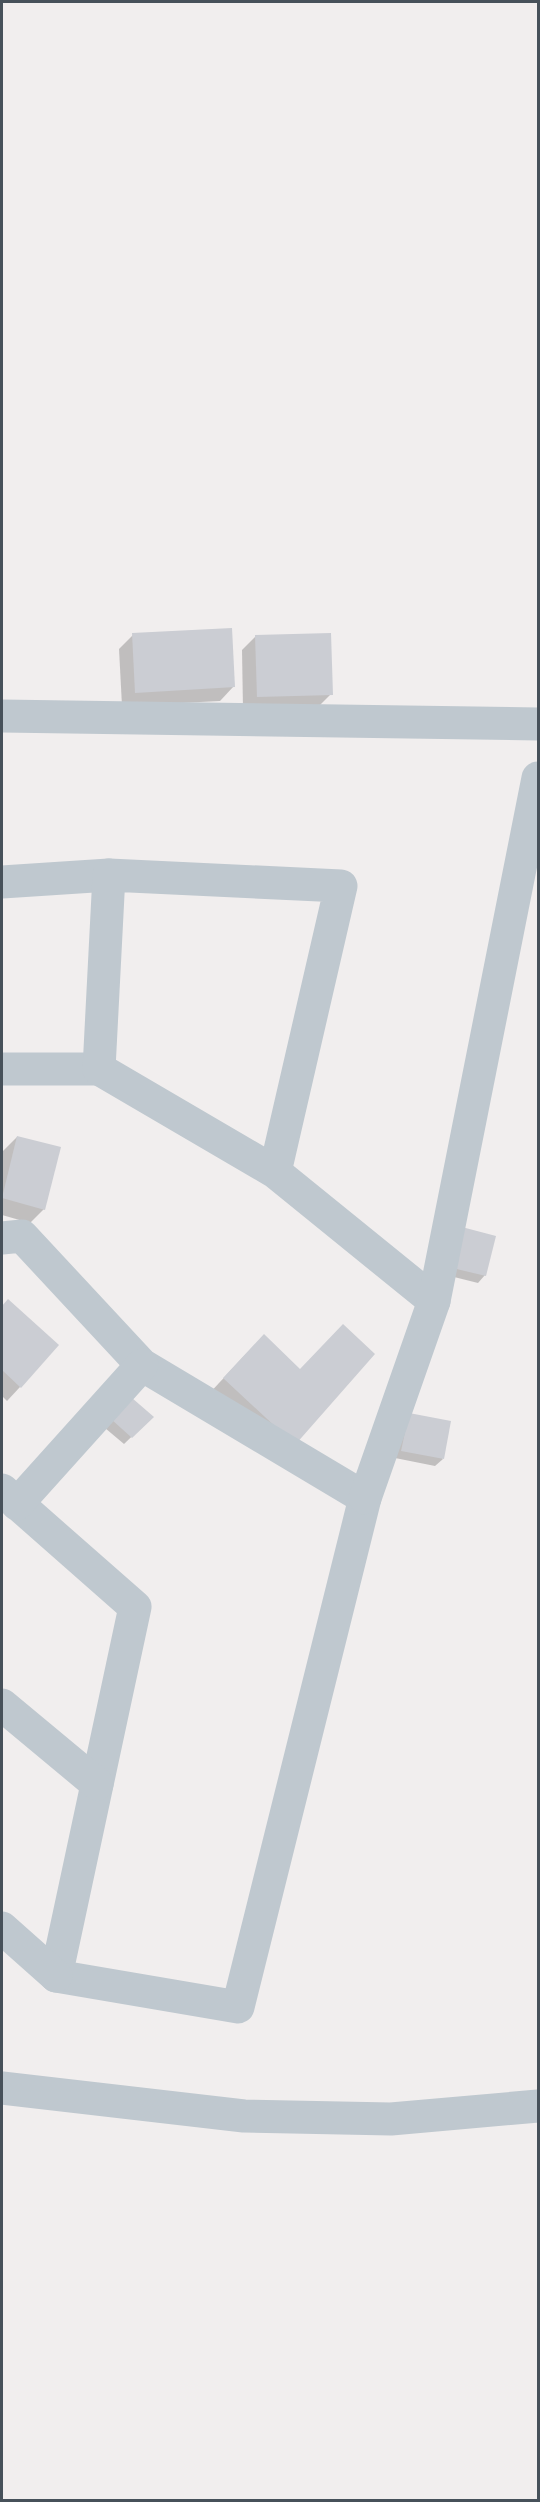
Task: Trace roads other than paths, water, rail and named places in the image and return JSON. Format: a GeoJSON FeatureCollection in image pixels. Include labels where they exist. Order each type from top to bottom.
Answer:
{"type":"FeatureCollection","features":[{"type":"Feature","properties":{"kind":"street"},"geometry":{"type":"LineString","coordinates":[[2,716],[538,724]]}},
{"type":"Feature","properties":{"kind":"street"},"geometry":{"type":"LineString","coordinates":[[2,1928],[56,1976],[238,2007],[365,1498],[434,1301],[538,778]]}},
{"type":"Feature","properties":{"kind":"street"},"geometry":{"type":"LineString","coordinates":[[2,882],[109,875],[340,886],[275,1172]]}},
{"type":"Feature","properties":{"kind":"street"},"geometry":{"type":"LineString","coordinates":[[99,1069],[109,875]]}},
{"type":"Feature","properties":{"kind":"street"},"geometry":{"type":"LineString","coordinates":[[2,1069],[99,1069],[275,1172],[434,1301]]}},
{"type":"Feature","properties":{"kind":"street"},"geometry":{"type":"LineString","coordinates":[[2,1238],[22,1236],[142,1365],[365,1498]]}},
{"type":"Feature","properties":{"kind":"street"},"geometry":{"type":"LineString","coordinates":[[56,1976],[135,1607],[9,1497],[142,1365]]}},
{"type":"Feature","properties":{"kind":"street"},"geometry":{"type":"LineString","coordinates":[[2,1705],[97,1784]]}},
{"type":"Feature","properties":{"kind":"street"},"geometry":{"type":"LineString","coordinates":[[2,2088],[244,2116],[390,2118],[538,2106]]}}]}
